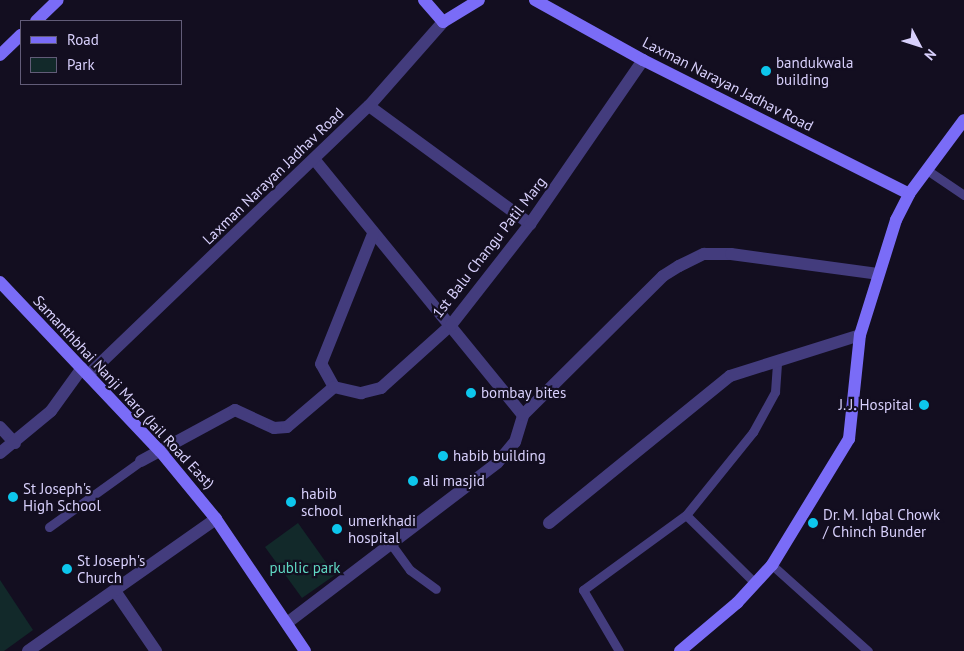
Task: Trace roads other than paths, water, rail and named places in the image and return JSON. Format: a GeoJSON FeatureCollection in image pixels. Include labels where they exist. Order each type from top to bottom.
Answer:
{"type":"FeatureCollection","features":[{"type":"Feature","properties":{"kind":"street"},"geometry":{"type":"LineString","coordinates":[[37,20],[58,0]]}},
{"type":"Feature","properties":{"kind":"street"},"geometry":{"type":"LineString","coordinates":[[424,0],[443,22]]}},
{"type":"Feature","properties":{"kind":"street","name":"Laxman Narayan Jadhav Road"},"geometry":{"type":"LineString","coordinates":[[0,453],[15,443],[51,411],[84,372],[369,106],[443,22],[479,0]]}},
{"type":"Feature","properties":{"kind":"street","name":"Laxman Narayan Jadhav Road"},"geometry":{"type":"LineString","coordinates":[[535,0],[643,60],[909,194]]}},
{"type":"Feature","properties":{"kind":"street"},"geometry":{"type":"LineString","coordinates":[[0,55],[20,36]]}},
{"type":"Feature","properties":{"kind":"street","name":"1st Balu Changu Patil Marg"},"geometry":{"type":"LineString","coordinates":[[334,387],[361,393],[381,388],[451,325],[530,224],[643,60]]}},
{"type":"Feature","properties":{"kind":"street"},"geometry":{"type":"LineString","coordinates":[[369,106],[530,224]]}},
{"type":"Feature","properties":{"kind":"street"},"geometry":{"type":"LineString","coordinates":[[680,651],[755,583],[772,565],[849,439],[860,335],[896,220],[909,194],[964,120]]}},
{"type":"Feature","properties":{"kind":"street"},"geometry":{"type":"LineString","coordinates":[[314,159],[523,415]]}},
{"type":"Feature","properties":{"kind":"street"},"geometry":{"type":"LineString","coordinates":[[141,461],[236,410],[274,428],[287,427],[334,387],[321,364],[374,234]]}},
{"type":"Feature","properties":{"kind":"street"},"geometry":{"type":"LineString","coordinates":[[287,623],[498,462],[515,442],[523,415],[663,276],[704,254],[731,254],[878,274]]}},
{"type":"Feature","properties":{"kind":"street","name":"Samanthbhai Nanji Marg (Jail Road East)"},"geometry":{"type":"LineString","coordinates":[[0,282],[160,451],[216,519],[305,651]]}},
{"type":"Feature","properties":{"kind":"street"},"geometry":{"type":"LineString","coordinates":[[549,523],[730,376],[860,335]]}},
{"type":"Feature","properties":{"kind":"street"},"geometry":{"type":"LineString","coordinates":[[0,427],[15,443]]}},
{"type":"Feature","properties":{"kind":"street"},"geometry":{"type":"LineString","coordinates":[[28,651],[216,519]]}},
{"type":"Feature","properties":{"kind":"street"},"geometry":{"type":"LineString","coordinates":[[115,591],[156,651]]}},
{"type":"Feature","properties":{"kind":"lane"},"geometry":{"type":"LineString","coordinates":[[927,170],[964,195]]}},
{"type":"Feature","properties":{"kind":"lane"},"geometry":{"type":"LineString","coordinates":[[619,651],[583,590],[686,515],[753,432],[775,392],[777,361]]}},
{"type":"Feature","properties":{"kind":"lane"},"geometry":{"type":"LineString","coordinates":[[49,527],[141,461]]}},
{"type":"Feature","properties":{"kind":"lane"},"geometry":{"type":"LineString","coordinates":[[686,515],[755,583]]}},
{"type":"Feature","properties":{"kind":"lane"},"geometry":{"type":"LineString","coordinates":[[391,544],[410,570],[436,588]]}},
{"type":"Feature","properties":{"kind":"lane"},"geometry":{"type":"LineString","coordinates":[[772,565],[868,651]]}},
{"type":"Feature","properties":{"kind":"place","name":"bandukwala building"},"geometry":{"type":"Point","coordinates":[766,71]}},
{"type":"Feature","properties":{"kind":"place","name":"bombay bites"},"geometry":{"type":"Point","coordinates":[471,393]}},
{"type":"Feature","properties":{"kind":"place","name":"J. J. Hospital"},"geometry":{"type":"Point","coordinates":[924,405]}},
{"type":"Feature","properties":{"kind":"place","name":"habib building"},"geometry":{"type":"Point","coordinates":[443,456]}},
{"type":"Feature","properties":{"kind":"place","name":"ali masjid"},"geometry":{"type":"Point","coordinates":[413,481]}},
{"type":"Feature","properties":{"kind":"place","name":"St Joseph's High School"},"geometry":{"type":"Point","coordinates":[13,497]}},
{"type":"Feature","properties":{"kind":"place","name":"habib school"},"geometry":{"type":"Point","coordinates":[291,502]}},
{"type":"Feature","properties":{"kind":"place","name":"Dr. M. Iqbal Chowk / Chinch Bunder"},"geometry":{"type":"Point","coordinates":[813,523]}},
{"type":"Feature","properties":{"kind":"place","name":"umerkhadi hospital"},"geometry":{"type":"Point","coordinates":[337,529]}},
{"type":"Feature","properties":{"kind":"place","name":"St Joseph's Church"},"geometry":{"type":"Point","coordinates":[67,569]}},
{"type":"Feature","properties":{"kind":"park label","name":"public park"},"geometry":{"type":"Point","coordinates":[305,568]}}]}
